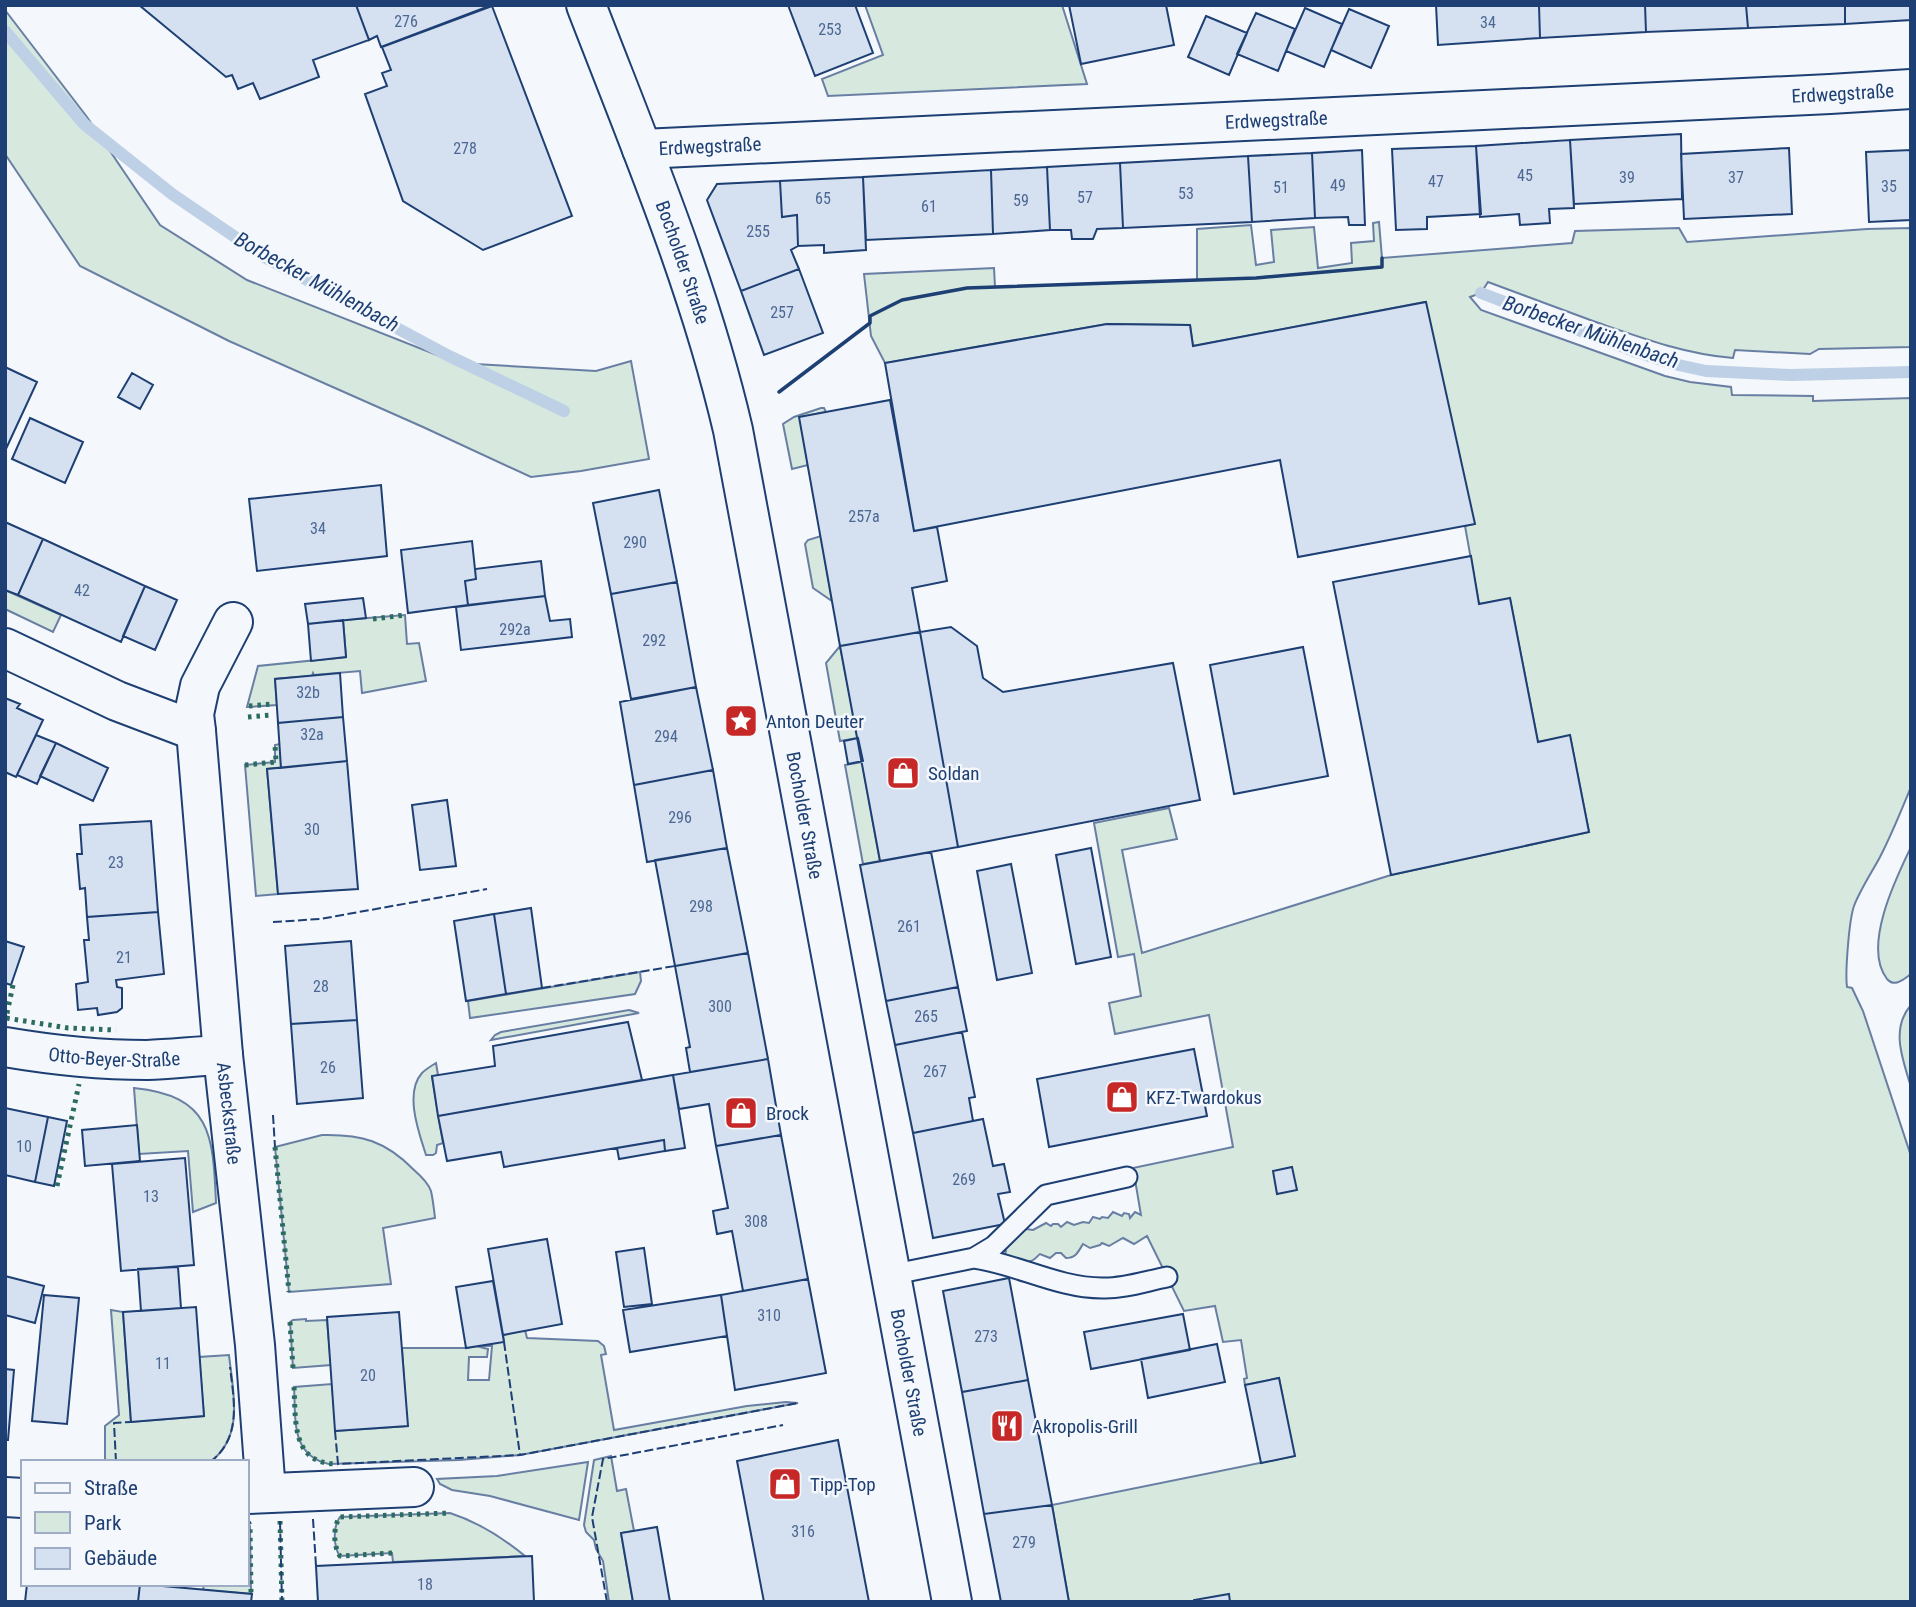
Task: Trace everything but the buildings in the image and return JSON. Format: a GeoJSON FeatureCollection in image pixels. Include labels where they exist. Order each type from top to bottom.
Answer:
{"type":"FeatureCollection","features":[{"type":"Feature","properties":{"kind":"street","name":"Bocholder Straße"},"geometry":{"type":"LineString","coordinates":[[586,5],[642,149],[713,349],[733,430],[951,1602]]}},
{"type":"Feature","properties":{"kind":"street","name":"Erdwegstraße"},"geometry":{"type":"LineString","coordinates":[[642,149],[1911,89]]}},
{"type":"Feature","properties":{"kind":"street","name":"Asbeckstraße"},"geometry":{"type":"LineString","coordinates":[[233,622],[200,686],[194,714],[223,1055],[255,1345],[256,1494],[414,1487]]}},
{"type":"Feature","properties":{"kind":"street"},"geometry":{"type":"LineString","coordinates":[[5,648],[117,701],[195,731]]}},
{"type":"Feature","properties":{"kind":"street","name":"Otto-Beyer-Straße"},"geometry":{"type":"LineString","coordinates":[[5,1046],[58,1055],[109,1059],[148,1060],[223,1055]]}},
{"type":"Feature","properties":{"kind":"lane"},"geometry":{"type":"LineString","coordinates":[[890,1275],[974,1258],[994,1246],[1046,1195],[1127,1177]]}},
{"type":"Feature","properties":{"kind":"lane"},"geometry":{"type":"LineString","coordinates":[[974,1258],[1046,1278],[1098,1288],[1167,1277]]}},
{"type":"Feature","properties":{"kind":"green space"},"geometry":{"type":"Polygon","coordinates":[[[865,5],[1062,5],[1087,84],[828,96],[822,79],[883,55],[865,5]]]}},
{"type":"Feature","properties":{"kind":"green space"},"geometry":{"type":"Polygon","coordinates":[[[5,10],[87,117],[160,225],[247,280],[457,363],[596,371],[631,361],[649,459],[531,477],[229,341],[80,266],[5,154],[5,10]]]}},
{"type":"Feature","properties":{"kind":"green space"},"geometry":{"type":"Polygon","coordinates":[[[1379,222],[1382,258],[1572,243],[1575,231],[1679,228],[1687,242],[1911,228],[1911,347],[1819,349],[1810,354],[1735,350],[1733,358],[1715,356],[1645,339],[1488,282],[1481,293],[1470,297],[1481,310],[1665,376],[1731,387],[1732,395],[1813,396],[1813,401],[1911,398],[1911,787],[1854,906],[1849,934],[1847,987],[1852,988],[1863,1011],[1911,1156],[1911,1602],[1069,1602],[1052,1505],[1294,1456],[1279,1378],[1245,1385],[1244,1379],[1247,1378],[1241,1340],[1223,1342],[1215,1306],[1184,1311],[1147,1236],[1134,1244],[1123,1238],[1109,1246],[1102,1243],[1090,1248],[1083,1244],[1072,1257],[1066,1258],[1061,1253],[1056,1253],[1050,1258],[1040,1254],[1028,1262],[1010,1258],[1005,1254],[1006,1251],[1001,1249],[1020,1231],[1033,1230],[1046,1223],[1051,1226],[1058,1224],[1061,1227],[1067,1222],[1074,1225],[1089,1223],[1093,1217],[1108,1218],[1113,1212],[1122,1216],[1124,1213],[1129,1214],[1130,1218],[1135,1212],[1141,1215],[1133,1168],[1233,1147],[1209,1015],[1115,1034],[1109,1003],[1141,996],[1134,954],[1118,957],[1094,823],[1169,808],[1177,839],[1122,850],[1142,953],[1391,875],[1589,832],[1570,736],[1538,742],[1510,599],[1479,604],[1465,526],[1474,524],[1425,302],[1193,346],[1190,325],[1107,324],[885,363],[871,336],[864,274],[994,268],[995,287],[1197,280],[1197,229],[1251,225],[1256,265],[1274,262],[1271,230],[1314,227],[1318,268],[1352,263],[1351,243],[1374,241],[1373,223],[1379,222]]]}},
{"type":"Feature","properties":{"kind":"green space"},"geometry":{"type":"Polygon","coordinates":[[[821,408],[826,412],[800,417],[808,465],[792,469],[783,424],[794,417],[821,408]]]}},
{"type":"Feature","properties":{"kind":"green space"},"geometry":{"type":"Polygon","coordinates":[[[821,536],[832,601],[813,588],[805,544],[808,540],[821,536]]]}},
{"type":"Feature","properties":{"kind":"green space"},"geometry":{"type":"Polygon","coordinates":[[[5,590],[61,615],[53,632],[5,609],[5,590]]]}},
{"type":"Feature","properties":{"kind":"green space"},"geometry":{"type":"Polygon","coordinates":[[[405,615],[407,644],[419,643],[426,681],[362,693],[360,671],[313,673],[312,676],[275,679],[277,705],[247,707],[258,666],[346,657],[343,620],[405,615]]]}},
{"type":"Feature","properties":{"kind":"green space"},"geometry":{"type":"Polygon","coordinates":[[[840,646],[858,738],[840,741],[826,663],[840,646]]]}},
{"type":"Feature","properties":{"kind":"green space"},"geometry":{"type":"Polygon","coordinates":[[[280,744],[281,768],[267,769],[278,894],[256,896],[245,765],[275,762],[275,745],[280,744]]]}},
{"type":"Feature","properties":{"kind":"green space"},"geometry":{"type":"Polygon","coordinates":[[[862,762],[880,861],[863,864],[845,765],[862,762]]]}},
{"type":"Feature","properties":{"kind":"green space"},"geometry":{"type":"Polygon","coordinates":[[[1911,847],[1911,974],[1893,983],[1887,979],[1880,965],[1880,931],[1890,894],[1911,847]]]}},
{"type":"Feature","properties":{"kind":"green space"},"geometry":{"type":"Polygon","coordinates":[[[640,972],[641,981],[635,994],[470,1018],[468,1001],[640,972]]]}},
{"type":"Feature","properties":{"kind":"green space"},"geometry":{"type":"Polygon","coordinates":[[[1911,1005],[1911,1087],[1902,1056],[1900,1034],[1901,1024],[1911,1005]]]}},
{"type":"Feature","properties":{"kind":"green space"},"geometry":{"type":"Polygon","coordinates":[[[629,1010],[639,1013],[491,1040],[501,1032],[629,1010]]]}},
{"type":"Feature","properties":{"kind":"green space"},"geometry":{"type":"Polygon","coordinates":[[[436,1063],[438,1075],[432,1077],[443,1143],[437,1145],[436,1153],[426,1155],[415,1113],[414,1091],[422,1073],[436,1063]]]}},
{"type":"Feature","properties":{"kind":"green space"},"geometry":{"type":"Polygon","coordinates":[[[134,1088],[160,1092],[179,1100],[193,1110],[203,1123],[213,1157],[216,1203],[193,1212],[188,1151],[139,1154],[134,1088]]]}},
{"type":"Feature","properties":{"kind":"green space"},"geometry":{"type":"Polygon","coordinates":[[[322,1135],[361,1138],[383,1146],[404,1160],[430,1188],[435,1218],[383,1228],[391,1284],[289,1292],[275,1147],[322,1135]]]}},
{"type":"Feature","properties":{"kind":"green space"},"geometry":{"type":"Polygon","coordinates":[[[111,1310],[123,1312],[131,1422],[204,1416],[199,1357],[229,1355],[234,1398],[232,1426],[228,1440],[212,1460],[105,1460],[105,1426],[119,1415],[111,1310]]]}},
{"type":"Feature","properties":{"kind":"green space"},"geometry":{"type":"Polygon","coordinates":[[[306,1319],[327,1320],[331,1365],[293,1368],[290,1322],[306,1319]]]}},
{"type":"Feature","properties":{"kind":"green space"},"geometry":{"type":"Polygon","coordinates":[[[525,1330],[527,1338],[598,1341],[604,1346],[606,1354],[601,1355],[614,1430],[747,1406],[798,1403],[520,1455],[459,1460],[329,1464],[307,1453],[301,1444],[296,1423],[294,1387],[332,1384],[336,1431],[407,1426],[402,1348],[476,1346],[488,1349],[487,1357],[469,1357],[468,1380],[489,1380],[492,1346],[480,1346],[504,1341],[503,1335],[525,1330]]]}},
{"type":"Feature","properties":{"kind":"green space"},"geometry":{"type":"Polygon","coordinates":[[[611,1456],[617,1491],[626,1489],[634,1531],[621,1533],[633,1602],[609,1602],[603,1561],[584,1525],[594,1460],[611,1456]]]}},
{"type":"Feature","properties":{"kind":"green space"},"geometry":{"type":"Polygon","coordinates":[[[588,1462],[579,1520],[490,1496],[452,1490],[440,1484],[437,1479],[497,1476],[588,1462]]]}},
{"type":"Feature","properties":{"kind":"green space"},"geometry":{"type":"Polygon","coordinates":[[[450,1513],[490,1531],[525,1556],[393,1562],[392,1553],[340,1556],[336,1547],[335,1531],[340,1517],[450,1513]]]}},
{"type":"Feature","properties":{"kind":"green space"},"geometry":{"type":"Polygon","coordinates":[[[249,1523],[251,1594],[203,1590],[204,1586],[248,1586],[249,1523]]]}},
{"type":"Feature","properties":{"kind":"waterway","name":"Borbecker Mühlenbach"},"geometry":{"type":"LineString","coordinates":[[5,31],[84,124],[172,194],[266,258],[449,356],[564,411]]}},
{"type":"Feature","properties":{"kind":"waterway","name":"Borbecker Mühlenbach"},"geometry":{"type":"LineString","coordinates":[[1481,293],[1631,350],[1706,371],[1791,375],[1911,372]]}},
{"type":"Feature","properties":{"kind":"hedge"},"geometry":{"type":"LineString","coordinates":[[373,619],[405,615]]}},
{"type":"Feature","properties":{"kind":"hedge"},"geometry":{"type":"LineString","coordinates":[[249,706],[272,704]]}},
{"type":"Feature","properties":{"kind":"hedge"},"geometry":{"type":"LineString","coordinates":[[248,717],[271,715]]}},
{"type":"Feature","properties":{"kind":"hedge"},"geometry":{"type":"LineString","coordinates":[[245,765],[276,762],[275,745]]}},
{"type":"Feature","properties":{"kind":"hedge"},"geometry":{"type":"LineString","coordinates":[[13,985],[6,1018],[68,1028],[116,1030]]}},
{"type":"Feature","properties":{"kind":"hedge"},"geometry":{"type":"LineString","coordinates":[[57,1186],[79,1084]]}},
{"type":"Feature","properties":{"kind":"hedge"},"geometry":{"type":"LineString","coordinates":[[275,1147],[289,1292]]}},
{"type":"Feature","properties":{"kind":"hedge"},"geometry":{"type":"LineString","coordinates":[[290,1322],[293,1368]]}},
{"type":"Feature","properties":{"kind":"hedge"},"geometry":{"type":"LineString","coordinates":[[294,1387],[296,1427],[304,1449],[323,1462],[338,1464]]}},
{"type":"Feature","properties":{"kind":"hedge"},"geometry":{"type":"LineString","coordinates":[[392,1553],[340,1556],[335,1536],[340,1517],[450,1513]]}},
{"type":"Feature","properties":{"kind":"hedge"},"geometry":{"type":"LineString","coordinates":[[280,1521],[282,1602]]}},
{"type":"Feature","properties":{"kind":"hedge"},"geometry":{"type":"LineString","coordinates":[[248,1523],[251,1594]]}},
{"type":"Feature","properties":{"kind":"fence"},"geometry":{"type":"LineString","coordinates":[[273,922],[320,919],[487,889]]}},
{"type":"Feature","properties":{"kind":"fence"},"geometry":{"type":"LineString","coordinates":[[542,988],[675,966]]}},
{"type":"Feature","properties":{"kind":"fence"},"geometry":{"type":"LineString","coordinates":[[273,1115],[275,1147]]}},
{"type":"Feature","properties":{"kind":"fence"},"geometry":{"type":"LineString","coordinates":[[504,1342],[520,1455]]}},
{"type":"Feature","properties":{"kind":"fence"},"geometry":{"type":"LineString","coordinates":[[212,1460],[227,1442],[231,1430],[234,1406],[230,1367]]}},
{"type":"Feature","properties":{"kind":"fence"},"geometry":{"type":"LineString","coordinates":[[335,1431],[338,1464],[520,1455],[798,1403]]}},
{"type":"Feature","properties":{"kind":"fence"},"geometry":{"type":"LineString","coordinates":[[116,1460],[114,1423],[131,1422]]}},
{"type":"Feature","properties":{"kind":"fence"},"geometry":{"type":"LineString","coordinates":[[607,1602],[592,1517],[603,1459],[783,1425]]}},
{"type":"Feature","properties":{"kind":"fence"},"geometry":{"type":"LineString","coordinates":[[313,1519],[316,1566]]}},
{"type":"Feature","properties":{"kind":"fence"},"geometry":{"type":"LineString","coordinates":[[280,1521],[282,1602]]}},
{"type":"Feature","properties":{"kind":"wall"},"geometry":{"type":"LineString","coordinates":[[779,392],[870,323],[870,316],[902,300],[967,288],[1256,278],[1382,267],[1382,258]]}},
{"type":"Feature","properties":{"kind":"place","name":"Anton Deuter"},"geometry":{"type":"Point","coordinates":[741,721]}},
{"type":"Feature","properties":{"kind":"place","name":"Soldan"},"geometry":{"type":"Point","coordinates":[903,773]}},
{"type":"Feature","properties":{"kind":"place","name":"KFZ-Twardokus"},"geometry":{"type":"Point","coordinates":[1122,1097]}},
{"type":"Feature","properties":{"kind":"place","name":"Brock"},"geometry":{"type":"Point","coordinates":[741,1113]}},
{"type":"Feature","properties":{"kind":"place","name":"Akropolis-Grill"},"geometry":{"type":"Point","coordinates":[1007,1426]}},
{"type":"Feature","properties":{"kind":"place","name":"Tipp-Top"},"geometry":{"type":"Point","coordinates":[785,1484]}}]}
